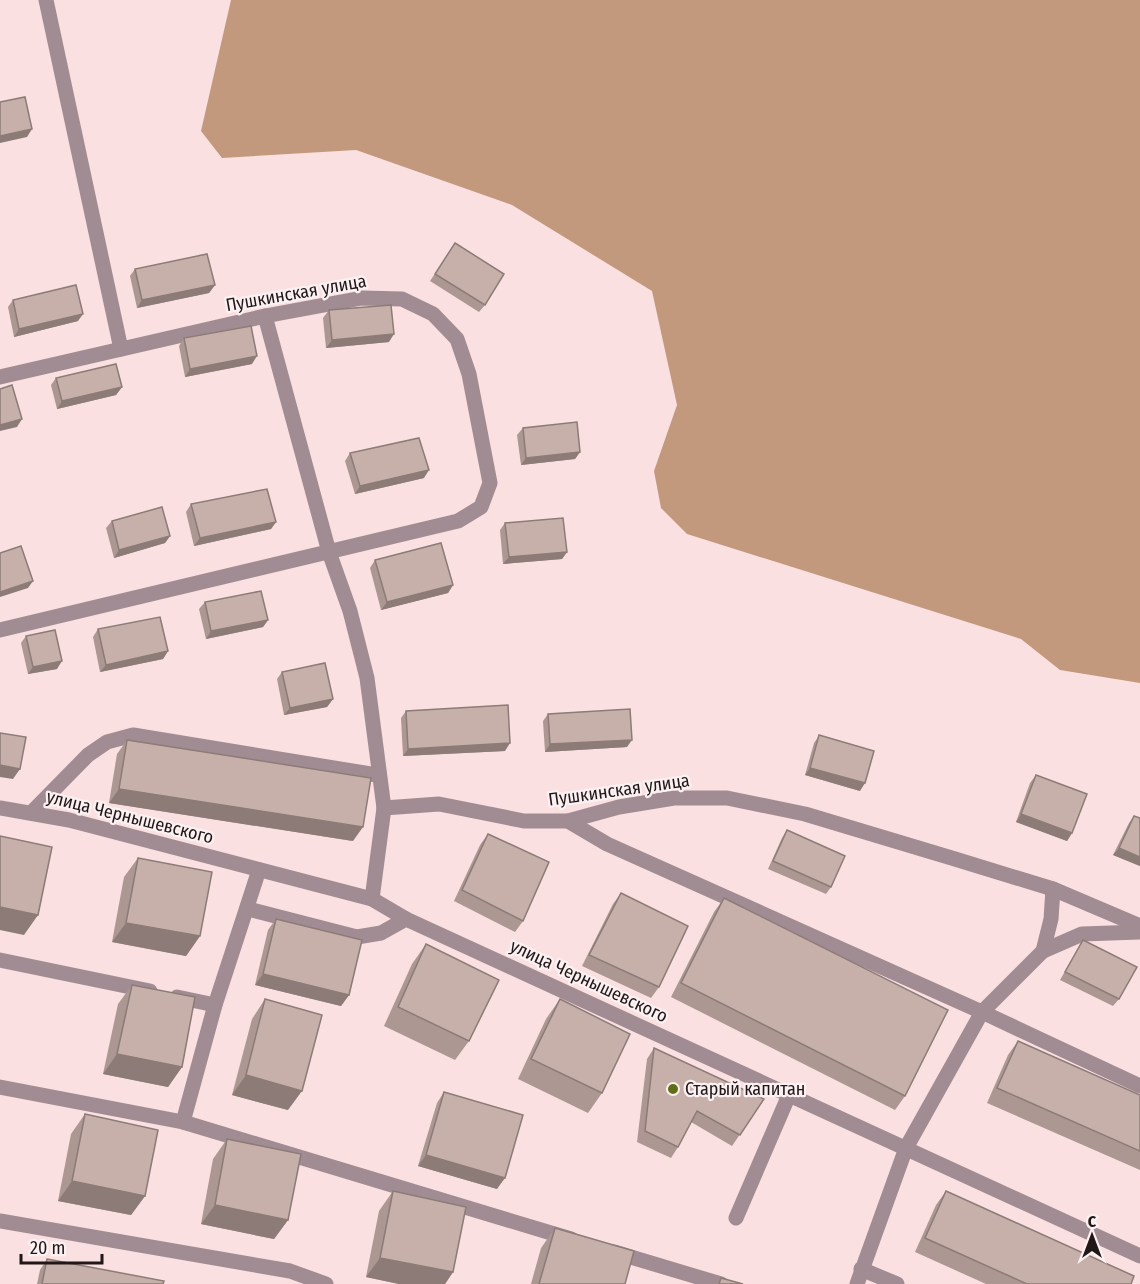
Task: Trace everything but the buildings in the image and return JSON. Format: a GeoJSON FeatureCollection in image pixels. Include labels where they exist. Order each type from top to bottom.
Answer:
{"type":"FeatureCollection","features":[{"type":"Feature","properties":{"kind":"street"},"geometry":{"type":"LineString","coordinates":[[46,0],[121,349]]}},
{"type":"Feature","properties":{"kind":"street","name":"Пушкинская улица"},"geometry":{"type":"LineString","coordinates":[[0,377],[264,316],[362,297],[402,299],[433,314],[457,339],[468,374],[490,483],[481,507],[458,521],[0,630]]}},
{"type":"Feature","properties":{"kind":"street"},"geometry":{"type":"LineString","coordinates":[[264,316],[329,552],[350,611],[366,678],[384,808],[372,899]]}},
{"type":"Feature","properties":{"kind":"street"},"geometry":{"type":"LineString","coordinates":[[31,813],[88,755],[107,742],[133,735],[378,775]]}},
{"type":"Feature","properties":{"kind":"street","name":"Пушкинская улица"},"geometry":{"type":"LineString","coordinates":[[384,808],[439,804],[524,820],[568,820],[619,807],[674,798],[727,798],[805,814],[1053,889],[1140,926]]}},
{"type":"Feature","properties":{"kind":"street","name":"улица Чернышевского"},"geometry":{"type":"LineString","coordinates":[[0,808],[69,820],[372,899],[406,919],[1140,1256]]}},
{"type":"Feature","properties":{"kind":"street"},"geometry":{"type":"LineString","coordinates":[[568,820],[607,844],[982,1012],[1140,1086]]}},
{"type":"Feature","properties":{"kind":"street"},"geometry":{"type":"LineString","coordinates":[[183,1122],[215,1005],[259,870]]}},
{"type":"Feature","properties":{"kind":"street"},"geometry":{"type":"LineString","coordinates":[[1043,951],[1051,919],[1053,889]]}},
{"type":"Feature","properties":{"kind":"street"},"geometry":{"type":"LineString","coordinates":[[248,909],[357,937],[381,933],[406,919]]}},
{"type":"Feature","properties":{"kind":"street"},"geometry":{"type":"LineString","coordinates":[[857,1284],[906,1148],[982,1012],[1043,951],[1082,934],[1140,932]]}},
{"type":"Feature","properties":{"kind":"street"},"geometry":{"type":"LineString","coordinates":[[0,960],[215,1005]]}},
{"type":"Feature","properties":{"kind":"street"},"geometry":{"type":"LineString","coordinates":[[0,1087],[183,1122],[721,1284]]}},
{"type":"Feature","properties":{"kind":"street"},"geometry":{"type":"LineString","coordinates":[[736,1218],[789,1095]]}},
{"type":"Feature","properties":{"kind":"street"},"geometry":{"type":"LineString","coordinates":[[0,1221],[290,1270],[326,1284]]}},
{"type":"Feature","properties":{"kind":"street"},"geometry":{"type":"LineString","coordinates":[[861,1269],[897,1284]]}},
{"type":"Feature","properties":{"kind":"shaded area"},"geometry":{"type":"Polygon","coordinates":[[[231,0],[1140,0],[1140,683],[1060,670],[1021,639],[687,534],[661,508],[654,471],[677,405],[652,291],[512,205],[356,150],[222,158],[201,131],[231,0]]]}},
{"type":"Feature","properties":{"kind":"place","name":"Старый капитан"},"geometry":{"type":"Point","coordinates":[673,1089]}}]}
